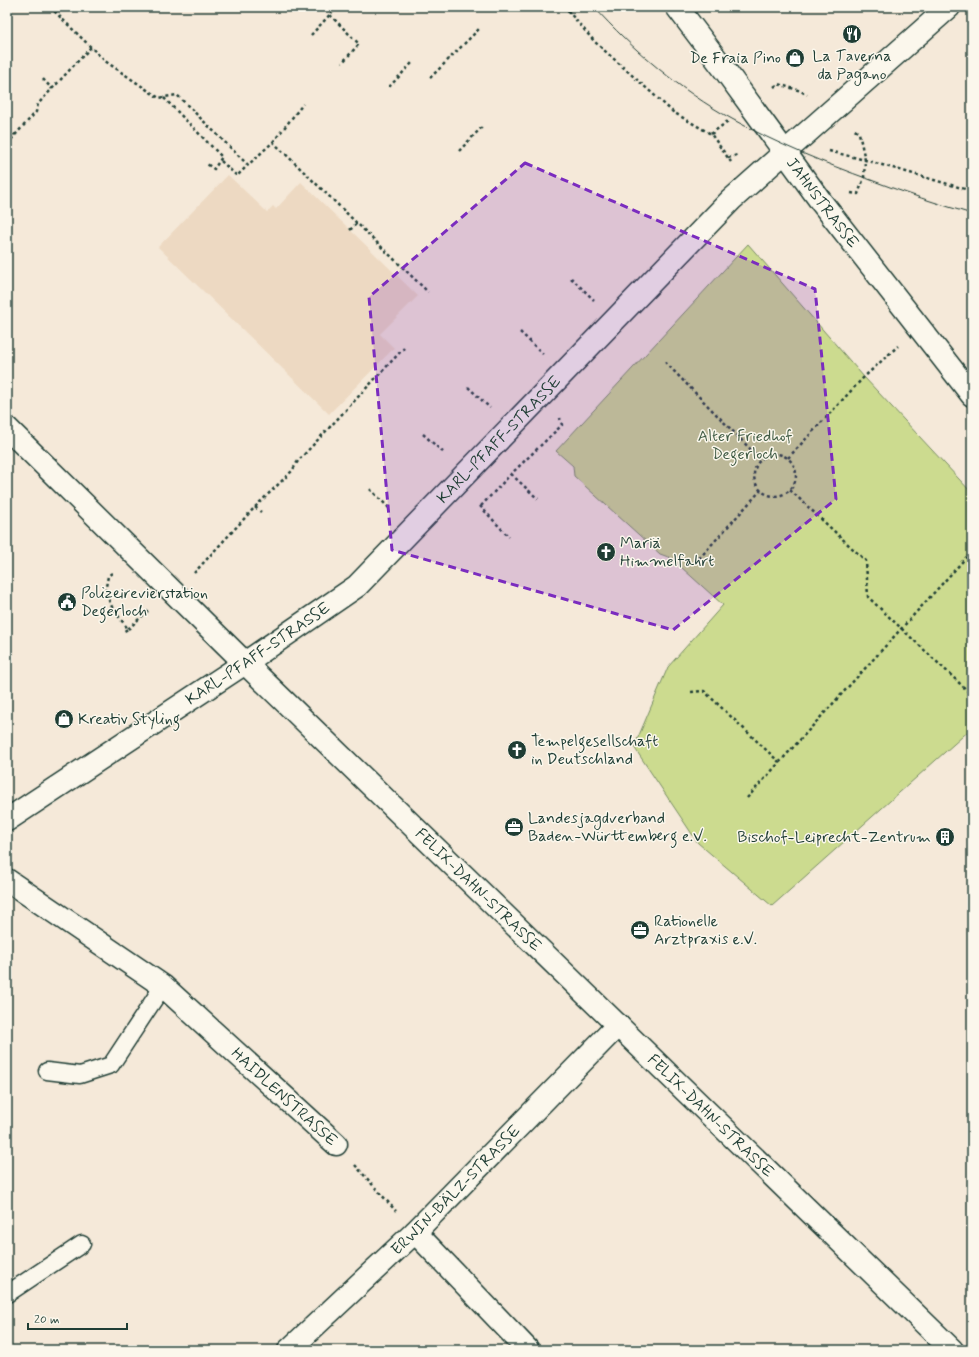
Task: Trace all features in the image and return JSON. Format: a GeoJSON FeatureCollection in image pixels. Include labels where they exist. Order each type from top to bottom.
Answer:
{"type":"FeatureCollection","features":[{"type":"Feature","properties":{"kind":"street","name":"JAHNSTRASSE"},"geometry":{"type":"LineString","coordinates":[[676,7],[822,203],[972,395]]}},
{"type":"Feature","properties":{"kind":"street","name":"KARL-PFAFF-STRASSE"},"geometry":{"type":"LineString","coordinates":[[7,820],[245,663],[357,586],[731,200],[950,7]]}},
{"type":"Feature","properties":{"kind":"street","name":"FELIX-DAHN-STRASSE"},"geometry":{"type":"LineString","coordinates":[[7,428],[245,663],[952,1350]]}},
{"type":"Feature","properties":{"kind":"street","name":"HAIDLENSTRASSE"},"geometry":{"type":"LineString","coordinates":[[7,880],[164,986],[336,1144]]}},
{"type":"Feature","properties":{"kind":"street","name":"ERWIN-BÄLZ-STRASSE"},"geometry":{"type":"LineString","coordinates":[[289,1350],[415,1232],[618,1025]]}},
{"type":"Feature","properties":{"kind":"street"},"geometry":{"type":"LineString","coordinates":[[415,1232],[528,1350]]}},
{"type":"Feature","properties":{"kind":"lane"},"geometry":{"type":"LineString","coordinates":[[46,1071],[80,1076],[111,1065],[164,986]]}},
{"type":"Feature","properties":{"kind":"lane"},"geometry":{"type":"LineString","coordinates":[[7,1294],[82,1244]]}},
{"type":"Feature","properties":{"kind":"path"},"geometry":{"type":"LineString","coordinates":[[50,7],[104,61],[159,98],[177,95],[248,165]]}},
{"type":"Feature","properties":{"kind":"path"},"geometry":{"type":"LineString","coordinates":[[311,35],[337,7]]}},
{"type":"Feature","properties":{"kind":"path"},"geometry":{"type":"LineString","coordinates":[[563,7],[595,42],[673,112],[711,134],[728,158]]}},
{"type":"Feature","properties":{"kind":"path"},"geometry":{"type":"LineString","coordinates":[[568,11],[573,7]]}},
{"type":"Feature","properties":{"kind":"path"},"geometry":{"type":"LineString","coordinates":[[330,15],[359,44],[342,63]]}},
{"type":"Feature","properties":{"kind":"path"},"geometry":{"type":"LineString","coordinates":[[430,78],[479,29]]}},
{"type":"Feature","properties":{"kind":"path"},"geometry":{"type":"LineString","coordinates":[[7,144],[36,112],[38,104],[91,47]]}},
{"type":"Feature","properties":{"kind":"path"},"geometry":{"type":"LineString","coordinates":[[389,87],[413,62]]}},
{"type":"Feature","properties":{"kind":"path"},"geometry":{"type":"LineString","coordinates":[[43,79],[52,89]]}},
{"type":"Feature","properties":{"kind":"path"},"geometry":{"type":"LineString","coordinates":[[163,98],[222,158],[214,169],[207,164]]}},
{"type":"Feature","properties":{"kind":"path"},"geometry":{"type":"LineString","coordinates":[[220,161],[237,176],[273,142],[303,104]]}},
{"type":"Feature","properties":{"kind":"path"},"geometry":{"type":"LineString","coordinates":[[459,151],[482,127]]}},
{"type":"Feature","properties":{"kind":"path"},"geometry":{"type":"LineString","coordinates":[[10,130],[15,135]]}},
{"type":"Feature","properties":{"kind":"path"},"geometry":{"type":"LineString","coordinates":[[273,142],[428,292]]}},
{"type":"Feature","properties":{"kind":"path"},"geometry":{"type":"LineString","coordinates":[[822,203],[838,190],[858,194],[864,178],[865,160],[972,191]]}},
{"type":"Feature","properties":{"kind":"path"},"geometry":{"type":"LineString","coordinates":[[350,230],[357,223]]}},
{"type":"Feature","properties":{"kind":"path"},"geometry":{"type":"LineString","coordinates":[[788,458],[864,377],[918,326]]}},
{"type":"Feature","properties":{"kind":"path"},"geometry":{"type":"LineString","coordinates":[[175,594],[255,507],[292,470],[298,460],[404,348]]}},
{"type":"Feature","properties":{"kind":"path"},"geometry":{"type":"LineString","coordinates":[[665,362],[761,460]]}},
{"type":"Feature","properties":{"kind":"path"},"geometry":{"type":"LineString","coordinates":[[481,506],[511,474],[562,425],[561,421]]}},
{"type":"Feature","properties":{"kind":"path"},"geometry":{"type":"LineString","coordinates":[[775,454],[788,458],[796,470],[794,484],[790,490],[785,494],[778,496],[770,496],[764,493],[755,482],[755,469],[758,463],[769,455],[775,454]]}},
{"type":"Feature","properties":{"kind":"path"},"geometry":{"type":"LineString","coordinates":[[511,474],[538,499]]}},
{"type":"Feature","properties":{"kind":"path"},"geometry":{"type":"LineString","coordinates":[[695,563],[761,490]]}},
{"type":"Feature","properties":{"kind":"path"},"geometry":{"type":"LineString","coordinates":[[790,490],[866,561],[868,597],[972,695]]}},
{"type":"Feature","properties":{"kind":"path"},"geometry":{"type":"LineString","coordinates":[[478,503],[509,537]]}},
{"type":"Feature","properties":{"kind":"path"},"geometry":{"type":"LineString","coordinates":[[255,507],[261,512]]}},
{"type":"Feature","properties":{"kind":"path"},"geometry":{"type":"LineString","coordinates":[[746,798],[972,551]]}},
{"type":"Feature","properties":{"kind":"path"},"geometry":{"type":"LineString","coordinates":[[124,631],[128,630],[113,609],[105,592],[108,576],[135,554]]}},
{"type":"Feature","properties":{"kind":"path"},"geometry":{"type":"LineString","coordinates":[[691,692],[704,691],[779,762]]}},
{"type":"Feature","properties":{"kind":"path","name":"HAIDLENSTRASSE"},"geometry":{"type":"LineString","coordinates":[[336,1144],[415,1232]]}},
{"type":"Feature","properties":{"kind":"highlighted area"},"geometry":{"type":"Polygon","coordinates":[[[525,163],[815,289],[836,499],[673,630],[392,550],[369,297],[525,163]]]}},
{"type":"Feature","properties":{"kind":"shaded area"},"geometry":{"type":"Polygon","coordinates":[[[228,175],[267,212],[273,206],[276,209],[301,182],[418,296],[380,334],[394,348],[329,414],[158,247],[228,175]]]}},
{"type":"Feature","properties":{"kind":"green space","name":"Alter Friedhof Degerloch"},"geometry":{"type":"Polygon","coordinates":[[[748,244],[864,377],[972,493],[972,728],[772,906],[698,843],[634,747],[668,667],[723,605],[671,558],[660,554],[574,476],[573,466],[556,451],[748,244]]]}},
{"type":"Feature","properties":{"kind":"tram line"},"geometry":{"type":"LineString","coordinates":[[594,7],[625,39],[658,69],[694,96],[732,119],[783,145],[836,167],[909,194],[972,214]]}},
{"type":"Feature","properties":{"kind":"place","name":"La Taverna da Pagano"},"geometry":{"type":"Point","coordinates":[852,34]}},
{"type":"Feature","properties":{"kind":"place","name":"De Fraia Pino"},"geometry":{"type":"Point","coordinates":[795,58]}},
{"type":"Feature","properties":{"kind":"place","name":"Mariä Himmelfahrt"},"geometry":{"type":"Point","coordinates":[606,552]}},
{"type":"Feature","properties":{"kind":"place","name":"Polizeirevierstation Degerloch"},"geometry":{"type":"Point","coordinates":[67,602]}},
{"type":"Feature","properties":{"kind":"place","name":"Kreativ Styling"},"geometry":{"type":"Point","coordinates":[64,719]}},
{"type":"Feature","properties":{"kind":"place","name":"Tempelgesellschaft in Deutschland"},"geometry":{"type":"Point","coordinates":[517,750]}},
{"type":"Feature","properties":{"kind":"place","name":"Landesjagdverband Baden-Württemberg e.V."},"geometry":{"type":"Point","coordinates":[514,827]}},
{"type":"Feature","properties":{"kind":"place","name":"Bischof-Leiprecht-Zentrum"},"geometry":{"type":"Point","coordinates":[945,837]}},
{"type":"Feature","properties":{"kind":"place","name":"Rationelle Arztpraxis e.V."},"geometry":{"type":"Point","coordinates":[640,930]}}]}
